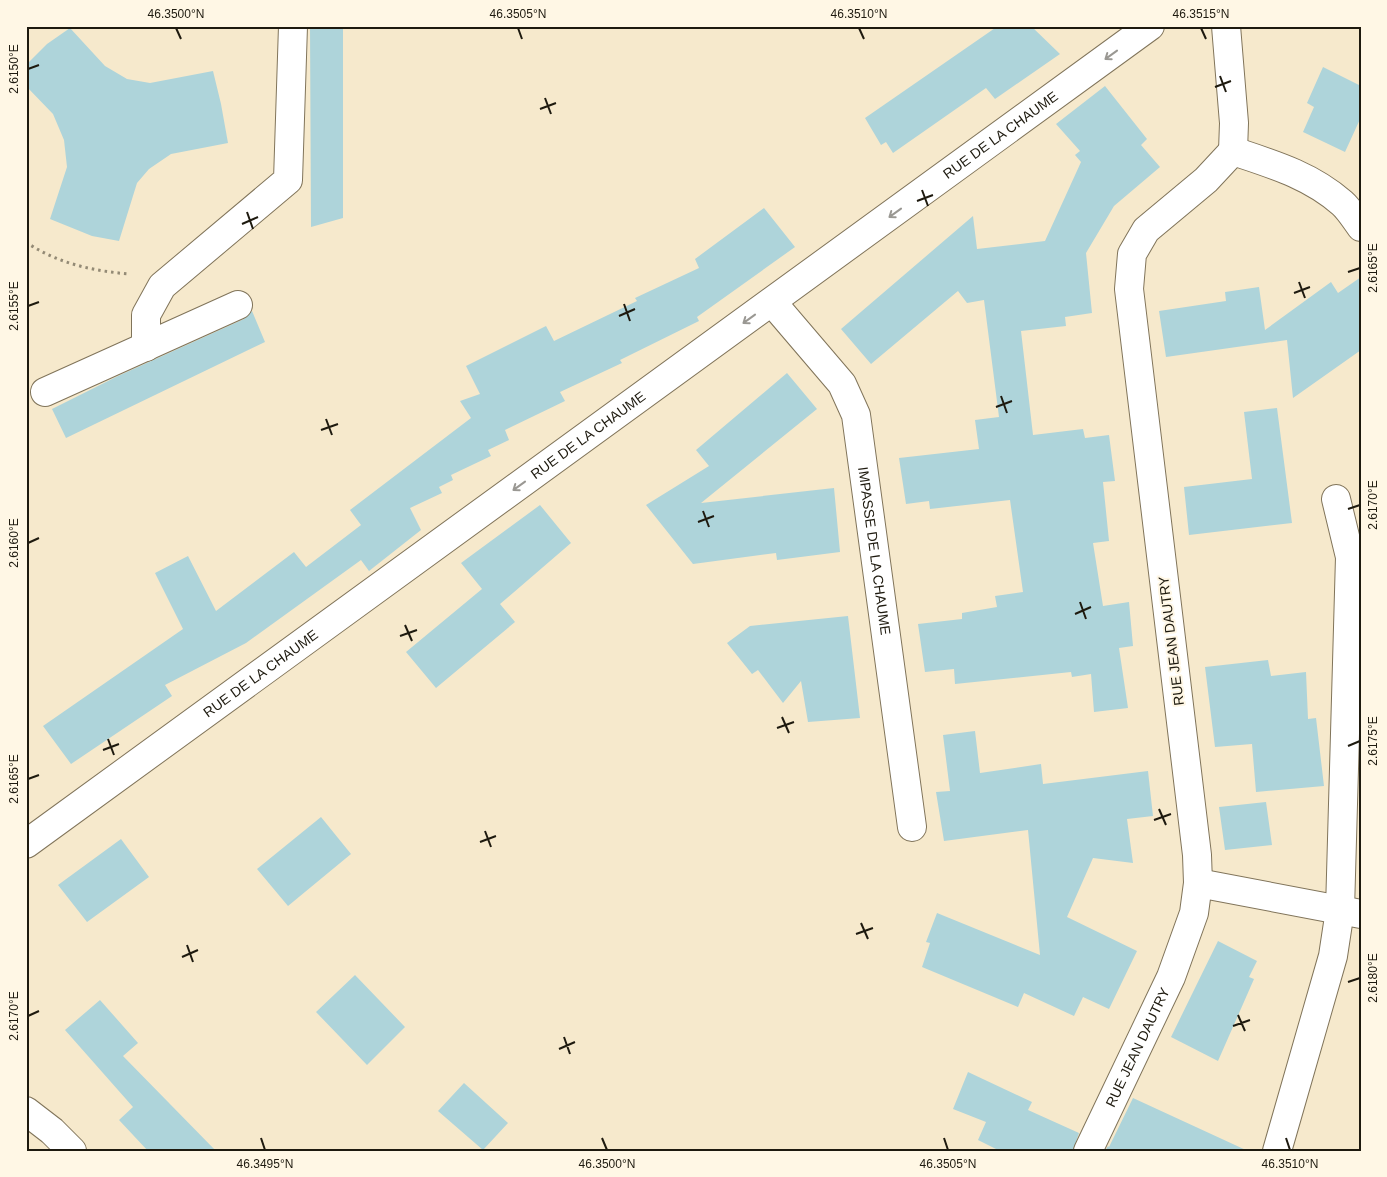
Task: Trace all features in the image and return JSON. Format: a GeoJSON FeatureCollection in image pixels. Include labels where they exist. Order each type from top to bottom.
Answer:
{"type":"FeatureCollection","features":[{"type":"Feature","properties":{"kind":"street"},"geometry":{"type":"LineString","coordinates":[[146,347],[146,316],[162,286],[288,180],[293,26]]}},
{"type":"Feature","properties":{"kind":"street","name":"RUE DE LA CHAUME"},"geometry":{"type":"LineString","coordinates":[[26,844],[1150,26]]}},
{"type":"Feature","properties":{"kind":"street"},"geometry":{"type":"LineString","coordinates":[[1226,26],[1234,123],[1233,151],[1283,168],[1314,182],[1343,204],[1361,227]]}},
{"type":"Feature","properties":{"kind":"street","name":"RUE JEAN DAUTRY"},"geometry":{"type":"LineString","coordinates":[[1088,1151],[1171,977],[1194,913],[1198,883],[1197,855],[1129,289],[1132,254],[1146,230],[1206,180],[1233,151]]}},
{"type":"Feature","properties":{"kind":"street","name":"IMPASSE DE LA CHAUME"},"geometry":{"type":"LineString","coordinates":[[772,302],[842,384],[856,415],[912,827]]}},
{"type":"Feature","properties":{"kind":"street"},"geometry":{"type":"LineString","coordinates":[[45,392],[238,305]]}},
{"type":"Feature","properties":{"kind":"street"},"geometry":{"type":"LineString","coordinates":[[1277,1151],[1333,956],[1351,912],[1350,557],[1336,499]]}},
{"type":"Feature","properties":{"kind":"street"},"geometry":{"type":"LineString","coordinates":[[1198,883],[1351,912]]}},
{"type":"Feature","properties":{"kind":"street"},"geometry":{"type":"LineString","coordinates":[[26,1111],[52,1131],[72,1151]]}},
{"type":"Feature","properties":{"kind":"path"},"geometry":{"type":"LineString","coordinates":[[26,242],[58,260],[105,272],[173,277]]}},
{"type":"Feature","properties":{"kind":"building"},"geometry":{"type":"Polygon","coordinates":[[[310,26],[343,26],[343,218],[311,227],[310,26]]]}},
{"type":"Feature","properties":{"kind":"building"},"geometry":{"type":"Polygon","coordinates":[[[998,26],[1031,26],[1060,54],[995,99],[986,88],[893,153],[886,142],[881,145],[865,118],[998,26]]]}},
{"type":"Feature","properties":{"kind":"building"},"geometry":{"type":"Polygon","coordinates":[[[70,28],[105,66],[127,79],[150,83],[213,71],[221,104],[228,143],[171,154],[149,169],[137,183],[119,241],[92,236],[50,219],[67,167],[64,140],[53,114],[26,86],[26,65],[47,44],[70,28]]]}},
{"type":"Feature","properties":{"kind":"building"},"geometry":{"type":"Polygon","coordinates":[[[1323,67],[1361,86],[1361,117],[1345,152],[1303,132],[1314,107],[1307,103],[1323,67]]]}},
{"type":"Feature","properties":{"kind":"building"},"geometry":{"type":"Polygon","coordinates":[[[1105,86],[1147,139],[1141,145],[1160,167],[1114,206],[1086,253],[1092,313],[1065,317],[1066,326],[1021,331],[1033,435],[1083,429],[1085,438],[1109,435],[1115,481],[1103,482],[1109,541],[1093,543],[1103,606],[1129,602],[1133,646],[1119,648],[1128,708],[1094,712],[1091,674],[1072,677],[1071,672],[955,684],[954,669],[925,672],[918,624],[962,619],[962,613],[997,607],[995,596],[1023,592],[1010,500],[930,509],[929,501],[906,504],[899,458],[979,449],[975,420],[999,417],[984,300],[967,303],[958,291],[871,364],[841,329],[973,216],[977,249],[1045,241],[1081,162],[1075,155],[1080,151],[1056,124],[1105,86]]]}},
{"type":"Feature","properties":{"kind":"building"},"geometry":{"type":"Polygon","coordinates":[[[764,208],[795,247],[697,317],[699,321],[620,360],[622,363],[560,392],[565,401],[505,430],[509,440],[488,450],[491,456],[451,475],[453,480],[439,487],[442,493],[410,508],[421,530],[369,571],[361,560],[246,643],[165,685],[172,696],[71,764],[43,726],[183,629],[155,573],[188,556],[216,611],[294,552],[306,567],[361,525],[350,510],[471,418],[460,401],[480,394],[466,366],[546,326],[554,341],[637,301],[635,298],[699,268],[695,259],[764,208]]]}},
{"type":"Feature","properties":{"kind":"building"},"geometry":{"type":"Polygon","coordinates":[[[1361,277],[1361,350],[1293,398],[1287,340],[1166,357],[1159,311],[1226,301],[1225,292],[1259,287],[1265,330],[1331,282],[1338,293],[1361,277]]]}},
{"type":"Feature","properties":{"kind":"building"},"geometry":{"type":"Polygon","coordinates":[[[252,311],[265,342],[66,438],[52,409],[118,376],[244,319],[252,311]]]}},
{"type":"Feature","properties":{"kind":"building"},"geometry":{"type":"Polygon","coordinates":[[[787,373],[817,409],[701,503],[834,488],[840,552],[777,560],[776,553],[693,564],[646,505],[709,466],[696,450],[787,373]]]}},
{"type":"Feature","properties":{"kind":"building"},"geometry":{"type":"Polygon","coordinates":[[[1277,408],[1292,523],[1189,535],[1184,487],[1252,479],[1244,412],[1277,408]]]}},
{"type":"Feature","properties":{"kind":"building"},"geometry":{"type":"Polygon","coordinates":[[[540,505],[571,543],[500,604],[515,622],[436,688],[406,652],[482,589],[461,563],[540,505]]]}},
{"type":"Feature","properties":{"kind":"building"},"geometry":{"type":"Polygon","coordinates":[[[848,616],[860,718],[808,722],[801,681],[783,703],[758,670],[752,674],[727,643],[750,626],[848,616]]]}},
{"type":"Feature","properties":{"kind":"building"},"geometry":{"type":"Polygon","coordinates":[[[1268,660],[1271,676],[1306,672],[1308,719],[1316,718],[1324,786],[1256,792],[1252,744],[1215,747],[1205,667],[1268,660]]]}},
{"type":"Feature","properties":{"kind":"building"},"geometry":{"type":"Polygon","coordinates":[[[975,731],[980,773],[1041,764],[1043,784],[1148,771],[1153,816],[1127,819],[1133,863],[1093,858],[1067,917],[1137,951],[1109,1009],[1083,997],[1074,1016],[1024,993],[1018,1007],[922,967],[930,943],[926,942],[937,913],[1040,955],[1028,830],[944,841],[936,792],[950,791],[943,735],[975,731]]]}},
{"type":"Feature","properties":{"kind":"building"},"geometry":{"type":"Polygon","coordinates":[[[1266,802],[1272,845],[1225,850],[1219,807],[1266,802]]]}},
{"type":"Feature","properties":{"kind":"building"},"geometry":{"type":"Polygon","coordinates":[[[321,817],[351,854],[288,906],[257,869],[321,817]]]}},
{"type":"Feature","properties":{"kind":"building"},"geometry":{"type":"Polygon","coordinates":[[[121,839],[149,877],[87,922],[58,885],[121,839]]]}},
{"type":"Feature","properties":{"kind":"building"},"geometry":{"type":"Polygon","coordinates":[[[1218,941],[1257,961],[1249,977],[1254,979],[1218,1061],[1171,1037],[1218,941]]]}},
{"type":"Feature","properties":{"kind":"building"},"geometry":{"type":"Polygon","coordinates":[[[355,975],[405,1027],[367,1065],[316,1012],[355,975]]]}},
{"type":"Feature","properties":{"kind":"building"},"geometry":{"type":"Polygon","coordinates":[[[100,1000],[138,1043],[123,1056],[216,1151],[148,1151],[119,1120],[133,1107],[65,1030],[100,1000]]]}},
{"type":"Feature","properties":{"kind":"building"},"geometry":{"type":"Polygon","coordinates":[[[968,1072],[1032,1102],[1028,1110],[1079,1133],[1073,1151],[1000,1151],[978,1140],[986,1122],[953,1109],[968,1072]]]}},
{"type":"Feature","properties":{"kind":"building"},"geometry":{"type":"Polygon","coordinates":[[[464,1083],[508,1123],[483,1150],[438,1111],[464,1083]]]}},
{"type":"Feature","properties":{"kind":"building"},"geometry":{"type":"Polygon","coordinates":[[[1133,1098],[1248,1151],[1105,1151],[1109,1147],[1133,1098]]]}}]}
